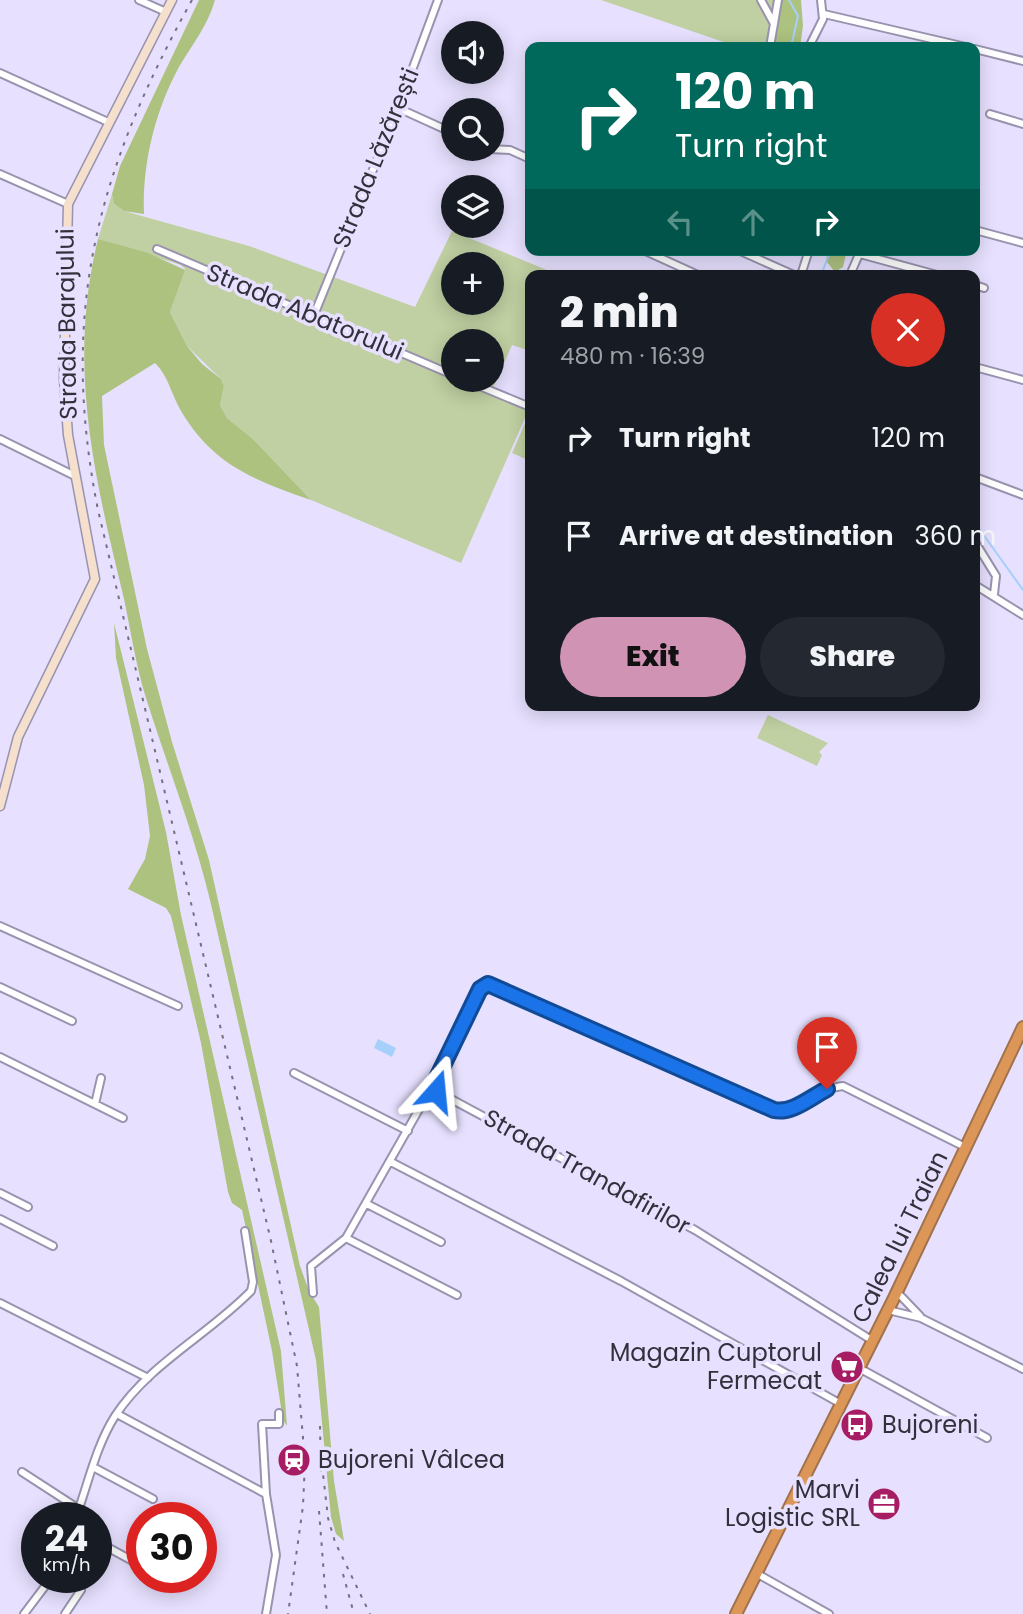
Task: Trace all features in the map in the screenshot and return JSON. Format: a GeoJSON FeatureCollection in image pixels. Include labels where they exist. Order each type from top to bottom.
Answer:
{"type":"FeatureCollection","features":[{"type":"Feature","properties":{"kind":"highway","name":"Calea lui Traian"},"geometry":{"type":"LineString","coordinates":[[736,1614],[897,1292],[1023,1027]]}},
{"type":"Feature","properties":{"kind":"street"},"geometry":{"type":"LineString","coordinates":[[139,0],[166,12]]}},
{"type":"Feature","properties":{"kind":"street","name":"Strada Barajului"},"geometry":{"type":"LineString","coordinates":[[0,806],[18,737],[96,579],[75,476],[64,366],[68,204],[172,0]]}},
{"type":"Feature","properties":{"kind":"street","name":"Strada Lăzărești"},"geometry":{"type":"LineString","coordinates":[[314,315],[398,108],[438,0]]}},
{"type":"Feature","properties":{"kind":"street"},"geometry":{"type":"LineString","coordinates":[[761,0],[773,24]]}},
{"type":"Feature","properties":{"kind":"street"},"geometry":{"type":"LineString","coordinates":[[770,42],[778,0]]}},
{"type":"Feature","properties":{"kind":"street"},"geometry":{"type":"LineString","coordinates":[[811,42],[824,14],[821,0]]}},
{"type":"Feature","properties":{"kind":"street"},"geometry":{"type":"LineString","coordinates":[[824,14],[944,42]]}},
{"type":"Feature","properties":{"kind":"street"},"geometry":{"type":"LineString","coordinates":[[980,50],[1023,61]]}},
{"type":"Feature","properties":{"kind":"street"},"geometry":{"type":"LineString","coordinates":[[0,73],[108,122]]}},
{"type":"Feature","properties":{"kind":"street"},"geometry":{"type":"LineString","coordinates":[[398,108],[441,128]]}},
{"type":"Feature","properties":{"kind":"street"},"geometry":{"type":"LineString","coordinates":[[990,114],[1023,124]]}},
{"type":"Feature","properties":{"kind":"street"},"geometry":{"type":"LineString","coordinates":[[504,150],[525,157]]}},
{"type":"Feature","properties":{"kind":"street"},"geometry":{"type":"LineString","coordinates":[[0,174],[68,204]]}},
{"type":"Feature","properties":{"kind":"street"},"geometry":{"type":"LineString","coordinates":[[980,231],[1023,243]]}},
{"type":"Feature","properties":{"kind":"street","name":"Strada Abatorului"},"geometry":{"type":"LineString","coordinates":[[157,249],[441,370]]}},
{"type":"Feature","properties":{"kind":"street"},"geometry":{"type":"LineString","coordinates":[[656,256],[687,270]]}},
{"type":"Feature","properties":{"kind":"street"},"geometry":{"type":"LineString","coordinates":[[751,256],[783,270]]}},
{"type":"Feature","properties":{"kind":"street"},"geometry":{"type":"LineString","coordinates":[[873,256],[920,270]]}},
{"type":"Feature","properties":{"kind":"street"},"geometry":{"type":"LineString","coordinates":[[980,287],[984,288]]}},
{"type":"Feature","properties":{"kind":"street"},"geometry":{"type":"LineString","coordinates":[[980,368],[1023,380]]}},
{"type":"Feature","properties":{"kind":"street"},"geometry":{"type":"LineString","coordinates":[[494,392],[525,405]]}},
{"type":"Feature","properties":{"kind":"street"},"geometry":{"type":"LineString","coordinates":[[0,439],[75,476]]}},
{"type":"Feature","properties":{"kind":"street"},"geometry":{"type":"LineString","coordinates":[[980,479],[1023,495]]}},
{"type":"Feature","properties":{"kind":"street"},"geometry":{"type":"LineString","coordinates":[[980,550],[996,576],[994,594]]}},
{"type":"Feature","properties":{"kind":"street"},"geometry":{"type":"LineString","coordinates":[[980,587],[1023,615]]}},
{"type":"Feature","properties":{"kind":"street"},"geometry":{"type":"LineString","coordinates":[[0,926],[178,1006]]}},
{"type":"Feature","properties":{"kind":"street"},"geometry":{"type":"LineString","coordinates":[[313,1293],[311,1266],[346,1238],[426,1097],[436,1091],[437,1078],[474,1000],[482,986],[488,984],[774,1110],[783,1112],[827,1089],[843,1086],[967,1148]]}},
{"type":"Feature","properties":{"kind":"street"},"geometry":{"type":"LineString","coordinates":[[0,987],[72,1021]]}},
{"type":"Feature","properties":{"kind":"street"},"geometry":{"type":"LineString","coordinates":[[0,1057],[123,1118]]}},
{"type":"Feature","properties":{"kind":"street"},"geometry":{"type":"LineString","coordinates":[[294,1073],[408,1131]]}},
{"type":"Feature","properties":{"kind":"street"},"geometry":{"type":"LineString","coordinates":[[94,1104],[101,1079]]}},
{"type":"Feature","properties":{"kind":"street","name":"Strada Trandafirilor"},"geometry":{"type":"LineString","coordinates":[[436,1091],[695,1230],[873,1341]]}},
{"type":"Feature","properties":{"kind":"street"},"geometry":{"type":"LineString","coordinates":[[391,1162],[621,1281],[841,1404]]}},
{"type":"Feature","properties":{"kind":"street"},"geometry":{"type":"LineString","coordinates":[[0,1193],[29,1207]]}},
{"type":"Feature","properties":{"kind":"street"},"geometry":{"type":"LineString","coordinates":[[367,1204],[441,1242]]}},
{"type":"Feature","properties":{"kind":"street"},"geometry":{"type":"LineString","coordinates":[[0,1219],[53,1246]]}},
{"type":"Feature","properties":{"kind":"street"},"geometry":{"type":"LineString","coordinates":[[81,1502],[93,1467],[117,1414],[148,1378],[251,1291],[253,1282],[245,1231]]}},
{"type":"Feature","properties":{"kind":"street"},"geometry":{"type":"LineString","coordinates":[[346,1238],[457,1295]]}},
{"type":"Feature","properties":{"kind":"street"},"geometry":{"type":"LineString","coordinates":[[897,1292],[921,1318]]}},
{"type":"Feature","properties":{"kind":"street"},"geometry":{"type":"LineString","coordinates":[[0,1303],[148,1378]]}},
{"type":"Feature","properties":{"kind":"street"},"geometry":{"type":"LineString","coordinates":[[888,1310],[921,1318],[1023,1369]]}},
{"type":"Feature","properties":{"kind":"street"},"geometry":{"type":"LineString","coordinates":[[859,1368],[987,1438]]}},
{"type":"Feature","properties":{"kind":"street"},"geometry":{"type":"LineString","coordinates":[[265,1614],[276,1555],[266,1494],[262,1424],[279,1424],[279,1413]]}},
{"type":"Feature","properties":{"kind":"street"},"geometry":{"type":"LineString","coordinates":[[117,1414],[266,1494]]}},
{"type":"Feature","properties":{"kind":"street"},"geometry":{"type":"LineString","coordinates":[[93,1467],[153,1499]]}},
{"type":"Feature","properties":{"kind":"street"},"geometry":{"type":"LineString","coordinates":[[22,1472],[68,1502]]}},
{"type":"Feature","properties":{"kind":"street"},"geometry":{"type":"LineString","coordinates":[[756,1573],[829,1614]]}},
{"type":"Feature","properties":{"kind":"street"},"geometry":{"type":"LineString","coordinates":[[24,1614],[40,1593]]}},
{"type":"Feature","properties":{"kind":"street"},"geometry":{"type":"LineString","coordinates":[[65,1614],[79,1593]]}},
{"type":"Feature","properties":{"kind":"green space"},"geometry":{"type":"Polygon","coordinates":[[[199,0],[215,0],[204,26],[179,67],[157,120],[145,176],[144,214],[124,211],[114,204],[112,194],[120,166],[199,0]]]}},
{"type":"Feature","properties":{"kind":"green space"},"geometry":{"type":"Polygon","coordinates":[[[601,0],[772,0],[779,18],[774,42],[723,42],[601,0]]]}},
{"type":"Feature","properties":{"kind":"green space"},"geometry":{"type":"Polygon","coordinates":[[[772,0],[801,0],[803,26],[801,42],[774,42],[779,18],[772,0]]]}},
{"type":"Feature","properties":{"kind":"green space"},"geometry":{"type":"Polygon","coordinates":[[[112,194],[114,204],[124,211],[249,246],[415,307],[441,254],[441,315],[504,315],[504,252],[547,270],[525,270],[525,349],[512,345],[504,363],[504,329],[441,329],[441,392],[491,392],[525,407],[525,418],[461,563],[311,500],[253,439],[227,418],[220,405],[224,386],[221,379],[187,346],[170,312],[185,269],[181,265],[98,239],[112,194]]]}},
{"type":"Feature","properties":{"kind":"green space"},"geometry":{"type":"Polygon","coordinates":[[[449,238],[469,238],[503,252],[442,252],[449,238]]]}},
{"type":"Feature","properties":{"kind":"green space"},"geometry":{"type":"Polygon","coordinates":[[[98,239],[148,253],[185,270],[170,312],[187,346],[202,364],[221,379],[224,386],[220,405],[227,418],[253,439],[311,500],[253,477],[221,458],[193,430],[155,363],[102,396],[104,445],[147,649],[172,742],[209,860],[300,1266],[309,1291],[319,1307],[334,1481],[344,1541],[336,1534],[331,1517],[316,1360],[210,900],[188,823],[142,686],[94,464],[85,376],[85,331],[89,286],[98,239]]]}},
{"type":"Feature","properties":{"kind":"green space"},"geometry":{"type":"Polygon","coordinates":[[[827,256],[846,256],[843,267],[838,270],[833,270],[826,261],[827,256]]]}},
{"type":"Feature","properties":{"kind":"green space"},"geometry":{"type":"Polygon","coordinates":[[[525,423],[525,459],[512,453],[525,423]]]}},
{"type":"Feature","properties":{"kind":"green space"},"geometry":{"type":"Polygon","coordinates":[[[114,623],[166,832],[181,915],[281,1351],[287,1426],[283,1420],[272,1351],[242,1210],[232,1203],[228,1192],[201,1043],[171,916],[166,908],[128,889],[145,859],[150,836],[144,785],[116,658],[114,623]]]}},
{"type":"Feature","properties":{"kind":"green space"},"geometry":{"type":"Polygon","coordinates":[[[768,715],[828,743],[819,752],[822,755],[817,766],[757,738],[768,715]]]}},
{"type":"Feature","properties":{"kind":"water"},"geometry":{"type":"Polygon","coordinates":[[[378,1039],[396,1048],[392,1057],[374,1048],[378,1039]]]}},
{"type":"Feature","properties":{"kind":"waterway"},"geometry":{"type":"LineString","coordinates":[[789,0],[798,16],[792,42]]}},
{"type":"Feature","properties":{"kind":"waterway"},"geometry":{"type":"LineString","coordinates":[[823,270],[829,256]]}},
{"type":"Feature","properties":{"kind":"waterway"},"geometry":{"type":"LineString","coordinates":[[980,530],[1023,590]]}},
{"type":"Feature","properties":{"kind":"railway"},"geometry":{"type":"LineString","coordinates":[[192,0],[131,125],[110,185],[94,246],[85,308],[83,372],[87,439],[98,510],[271,1241],[297,1366],[305,1462],[303,1506],[288,1614]]}},
{"type":"Feature","properties":{"kind":"railway"},"geometry":{"type":"LineString","coordinates":[[320,1426],[321,1475]]}},
{"type":"Feature","properties":{"kind":"railway"},"geometry":{"type":"LineString","coordinates":[[322,1465],[328,1518],[335,1542],[370,1614]]}},
{"type":"Feature","properties":{"kind":"railway"},"geometry":{"type":"LineString","coordinates":[[319,1511],[327,1614]]}},
{"type":"Feature","properties":{"kind":"railway"},"geometry":{"type":"LineString","coordinates":[[343,1574],[354,1614]]}},
{"type":"Feature","properties":{"kind":"place","name":"Magazin Cuptorul Fermecat"},"geometry":{"type":"Point","coordinates":[847,1367]}},
{"type":"Feature","properties":{"kind":"place","name":"Bujoreni"},"geometry":{"type":"Point","coordinates":[857,1425]}},
{"type":"Feature","properties":{"kind":"place","name":"Bujoreni Vâlcea"},"geometry":{"type":"Point","coordinates":[294,1460]}},
{"type":"Feature","properties":{"kind":"place","name":"Marvi Logistic SRL"},"geometry":{"type":"Point","coordinates":[884,1504]}},
{"type":"Feature","properties":{"kind":"route"},"geometry":{"type":"LineString","coordinates":[[436,1091],[437,1078],[480,989],[488,984],[774,1110],[783,1112],[791,1109],[827,1089]]}}]}
